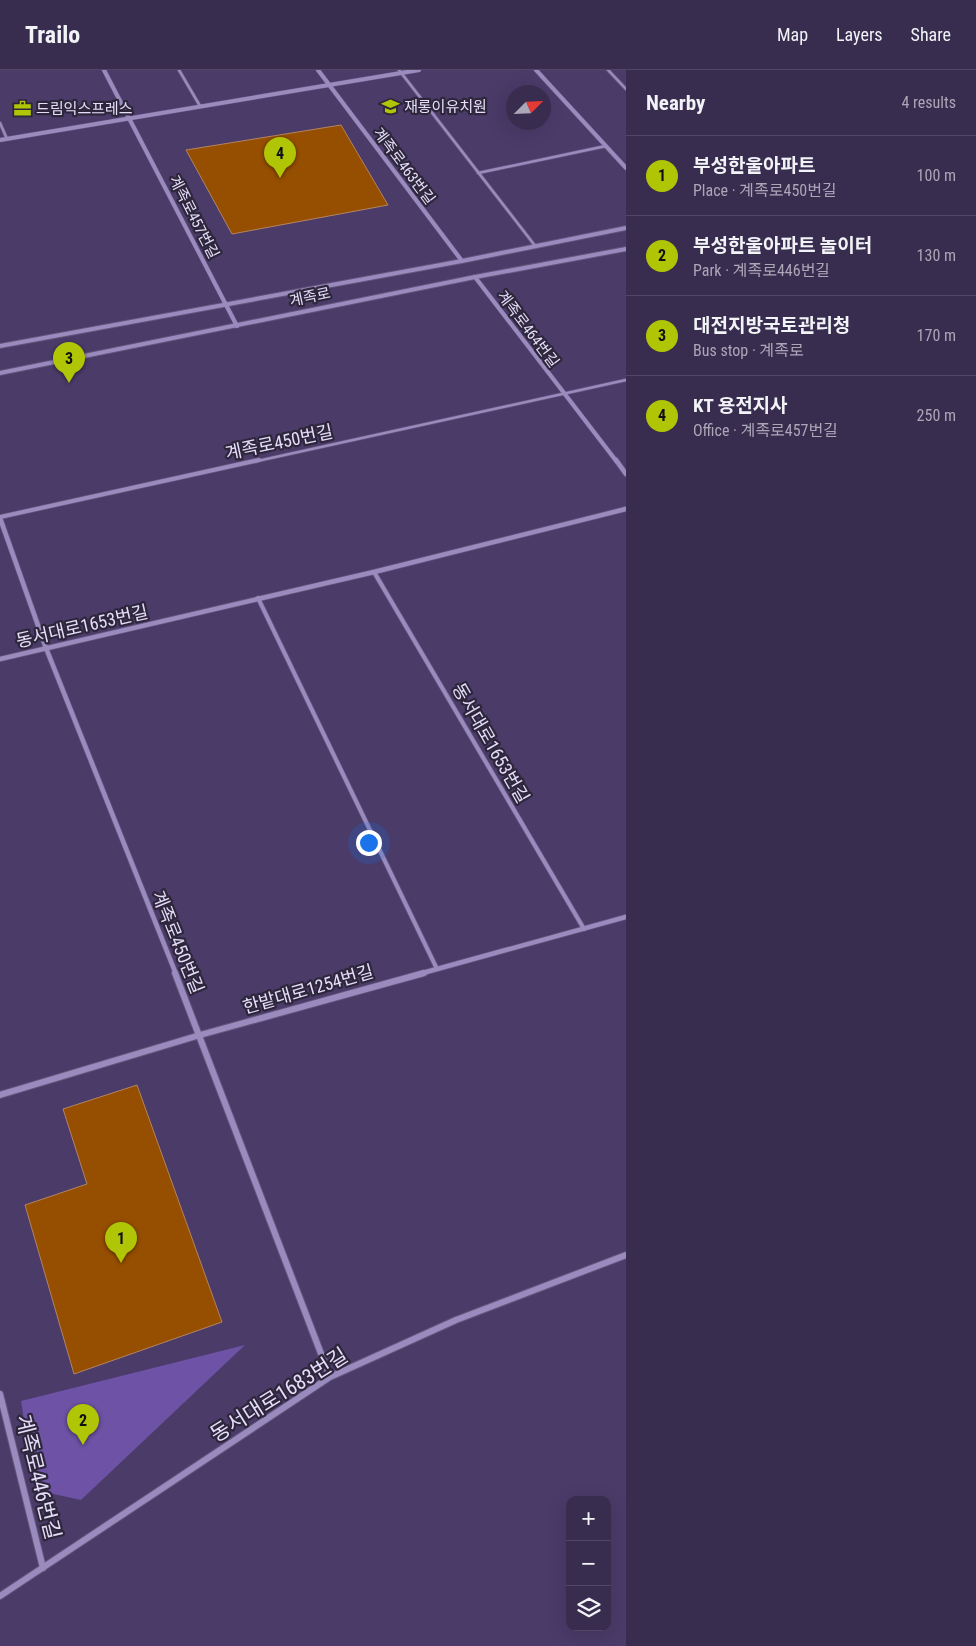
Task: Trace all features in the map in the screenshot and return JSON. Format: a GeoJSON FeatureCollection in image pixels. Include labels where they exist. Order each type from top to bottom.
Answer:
{"type":"FeatureCollection","features":[{"type":"Feature","properties":{"kind":"main road","name":"계족로"},"geometry":{"type":"LineString","coordinates":[[0,346],[462,261],[626,228]]}},
{"type":"Feature","properties":{"kind":"main road","name":"계족로"},"geometry":{"type":"LineString","coordinates":[[0,374],[475,277],[626,249]]}},
{"type":"Feature","properties":{"kind":"street","name":"계족로457번길"},"geometry":{"type":"LineString","coordinates":[[104,70],[237,326]]}},
{"type":"Feature","properties":{"kind":"street","name":"계족로463번길"},"geometry":{"type":"LineString","coordinates":[[318,70],[462,261]]}},
{"type":"Feature","properties":{"kind":"street"},"geometry":{"type":"LineString","coordinates":[[0,140],[419,70]]}},
{"type":"Feature","properties":{"kind":"street"},"geometry":{"type":"LineString","coordinates":[[536,70],[626,168]]}},
{"type":"Feature","properties":{"kind":"street","name":"계족로464번길"},"geometry":{"type":"LineString","coordinates":[[475,277],[626,474]]}},
{"type":"Feature","properties":{"kind":"street","name":"동서대로1653번길"},"geometry":{"type":"LineString","coordinates":[[0,659],[374,572],[626,509]]}},
{"type":"Feature","properties":{"kind":"street","name":"계족로450번길"},"geometry":{"type":"LineString","coordinates":[[0,518],[46,648],[200,1035],[330,1377]]}},
{"type":"Feature","properties":{"kind":"street","name":"한밭대로1254번길"},"geometry":{"type":"LineString","coordinates":[[0,1095],[200,1035],[626,917]]}},
{"type":"Feature","properties":{"kind":"street","name":"동서대로1683번길"},"geometry":{"type":"LineString","coordinates":[[0,1596],[330,1377],[456,1320],[626,1255]]}},
{"type":"Feature","properties":{"kind":"street","name":"계족로446번길"},"geometry":{"type":"LineString","coordinates":[[0,1394],[43,1568]]}},
{"type":"Feature","properties":{"kind":"lane"},"geometry":{"type":"LineString","coordinates":[[179,70],[200,106]]}},
{"type":"Feature","properties":{"kind":"lane"},"geometry":{"type":"LineString","coordinates":[[608,70],[626,89]]}},
{"type":"Feature","properties":{"kind":"lane"},"geometry":{"type":"LineString","coordinates":[[400,72],[536,247]]}},
{"type":"Feature","properties":{"kind":"lane"},"geometry":{"type":"LineString","coordinates":[[0,123],[7,139]]}},
{"type":"Feature","properties":{"kind":"lane"},"geometry":{"type":"LineString","coordinates":[[478,173],[606,146]]}},
{"type":"Feature","properties":{"kind":"lane"},"geometry":{"type":"LineString","coordinates":[[563,394],[626,380]]}},
{"type":"Feature","properties":{"kind":"lane","name":"계족로450번길"},"geometry":{"type":"LineString","coordinates":[[0,518],[563,394]]}},
{"type":"Feature","properties":{"kind":"lane","name":"동서대로1653번길"},"geometry":{"type":"LineString","coordinates":[[374,572],[584,929]]}},
{"type":"Feature","properties":{"kind":"lane"},"geometry":{"type":"LineString","coordinates":[[258,598],[437,969]]}},
{"type":"Feature","properties":{"kind":"shaded area"},"geometry":{"type":"Polygon","coordinates":[[[245,1345],[81,1500],[35,1490],[21,1401],[245,1345]]]}},
{"type":"Feature","properties":{"kind":"building"},"geometry":{"type":"Polygon","coordinates":[[[341,125],[388,205],[232,234],[186,150],[341,125]]]}},
{"type":"Feature","properties":{"kind":"building"},"geometry":{"type":"Polygon","coordinates":[[[137,1085],[222,1322],[74,1374],[25,1205],[87,1184],[63,1109],[137,1085]]]}},
{"type":"Feature","properties":{"kind":"place","name":"재롱이유치원"},"geometry":{"type":"Point","coordinates":[390,107]}},
{"type":"Feature","properties":{"kind":"place","name":"드림익스프레스"},"geometry":{"type":"Point","coordinates":[22,109]}},
{"type":"Feature","properties":{"kind":"place","name":"KT 용전지사"},"geometry":{"type":"Point","coordinates":[280,178]}},
{"type":"Feature","properties":{"kind":"place","name":"대전지방국토관리청"},"geometry":{"type":"Point","coordinates":[69,383]}},
{"type":"Feature","properties":{"kind":"place","name":"부성한울아파트"},"geometry":{"type":"Point","coordinates":[121,1263]}},
{"type":"Feature","properties":{"kind":"place","name":"부성한울아파트 놀이터"},"geometry":{"type":"Point","coordinates":[83,1445]}}]}
